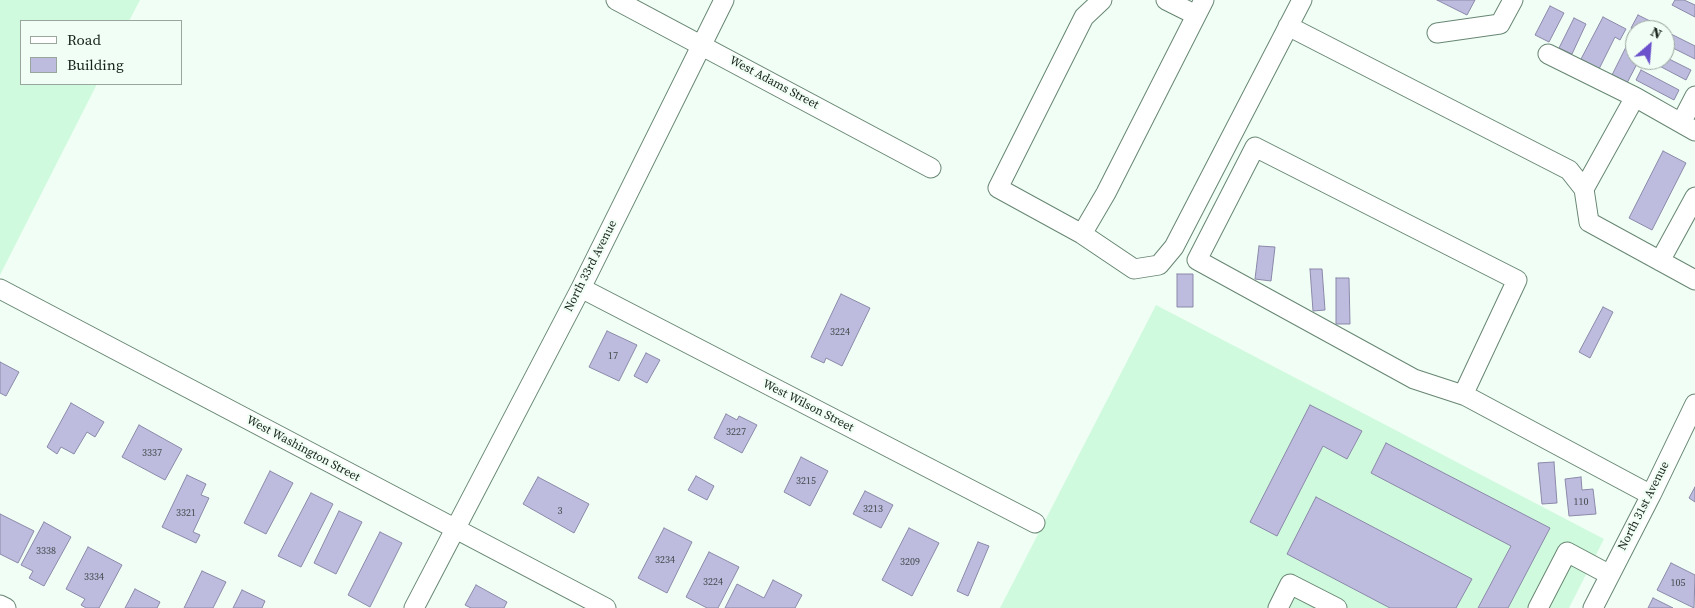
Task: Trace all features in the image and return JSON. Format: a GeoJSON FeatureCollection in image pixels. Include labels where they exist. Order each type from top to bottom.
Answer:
{"type":"FeatureCollection","features":[{"type":"Feature","properties":{"kind":"street","name":"West Adams Street"},"geometry":{"type":"LineString","coordinates":[[616,0],[931,168]]}},
{"type":"Feature","properties":{"kind":"street","name":"North 33rd Avenue"},"geometry":{"type":"LineString","coordinates":[[414,608],[581,288],[724,0]]}},
{"type":"Feature","properties":{"kind":"street"},"geometry":{"type":"LineString","coordinates":[[1102,0],[1084,17],[998,188],[1082,234],[1134,269],[1159,265],[1174,247],[1302,0]]}},
{"type":"Feature","properties":{"kind":"street"},"geometry":{"type":"LineString","coordinates":[[1082,234],[1106,193],[1200,8],[1166,0]]}},
{"type":"Feature","properties":{"kind":"street"},"geometry":{"type":"LineString","coordinates":[[1437,33],[1500,24],[1513,0]]}},
{"type":"Feature","properties":{"kind":"street"},"geometry":{"type":"LineString","coordinates":[[1288,26],[1569,170],[1584,189],[1589,222],[1695,280]]}},
{"type":"Feature","properties":{"kind":"street"},"geometry":{"type":"LineString","coordinates":[[1548,54],[1635,96],[1688,127],[1695,96]]}},
{"type":"Feature","properties":{"kind":"street"},"geometry":{"type":"LineString","coordinates":[[1584,189],[1635,96]]}},
{"type":"Feature","properties":{"kind":"street"},"geometry":{"type":"LineString","coordinates":[[1463,395],[1517,280],[1255,147],[1197,260],[1414,379],[1463,395],[1651,495]]}},
{"type":"Feature","properties":{"kind":"street"},"geometry":{"type":"LineString","coordinates":[[1660,261],[1695,197]]}},
{"type":"Feature","properties":{"kind":"street","name":"West Wilson Street"},"geometry":{"type":"LineString","coordinates":[[581,288],[1035,523]]}},
{"type":"Feature","properties":{"kind":"street","name":"West Washington Street"},"geometry":{"type":"LineString","coordinates":[[0,289],[606,608]]}},
{"type":"Feature","properties":{"kind":"street","name":"North 31st Avenue"},"geometry":{"type":"LineString","coordinates":[[1593,608],[1695,404]]}},
{"type":"Feature","properties":{"kind":"street"},"geometry":{"type":"LineString","coordinates":[[1538,608],[1567,552],[1610,574]]}},
{"type":"Feature","properties":{"kind":"street"},"geometry":{"type":"LineString","coordinates":[[1278,608],[1290,584],[1337,608]]}},
{"type":"Feature","properties":{"kind":"street"},"geometry":{"type":"LineString","coordinates":[[0,605],[6,608]]}},
{"type":"Feature","properties":{"kind":"shaded area"},"geometry":{"type":"Polygon","coordinates":[[[0,0],[140,0],[130,20],[20,20],[20,85],[96,85],[0,275],[0,0]]]}},
{"type":"Feature","properties":{"kind":"shaded area"},"geometry":{"type":"Polygon","coordinates":[[[1156,305],[1604,539],[1569,608],[1000,608],[1156,305]]]}},
{"type":"Feature","properties":{"kind":"building"},"geometry":{"type":"Polygon","coordinates":[[[1437,0],[1475,0],[1467,15],[1437,0]]]}},
{"type":"Feature","properties":{"kind":"building"},"geometry":{"type":"Polygon","coordinates":[[[1675,0],[1684,0],[1695,5],[1695,17],[1672,5],[1675,0]]]}},
{"type":"Feature","properties":{"kind":"building"},"geometry":{"type":"Polygon","coordinates":[[[1550,6],[1564,13],[1549,42],[1535,35],[1550,6]]]}},
{"type":"Feature","properties":{"kind":"building"},"geometry":{"type":"Polygon","coordinates":[[[1638,15],[1648,20],[1635,20],[1638,15]]]}},
{"type":"Feature","properties":{"kind":"building"},"geometry":{"type":"Polygon","coordinates":[[[1603,17],[1625,28],[1620,40],[1615,37],[1599,69],[1581,59],[1603,17]]]}},
{"type":"Feature","properties":{"kind":"building"},"geometry":{"type":"Polygon","coordinates":[[[1574,18],[1586,24],[1572,54],[1559,48],[1574,18]]]}},
{"type":"Feature","properties":{"kind":"building"},"geometry":{"type":"Polygon","coordinates":[[[1675,36],[1695,46],[1695,59],[1675,49],[1675,36]]]}},
{"type":"Feature","properties":{"kind":"building"},"geometry":{"type":"Polygon","coordinates":[[[1625,49],[1625,70],[1634,70],[1627,83],[1612,75],[1625,49]]]}},
{"type":"Feature","properties":{"kind":"building"},"geometry":{"type":"Polygon","coordinates":[[[1675,62],[1691,70],[1686,80],[1667,70],[1675,70],[1675,62]]]}},
{"type":"Feature","properties":{"kind":"building"},"geometry":{"type":"Polygon","coordinates":[[[1641,70],[1679,90],[1674,100],[1636,80],[1641,70]]]}},
{"type":"Feature","properties":{"kind":"building"},"geometry":{"type":"Polygon","coordinates":[[[1663,151],[1686,163],[1652,230],[1629,218],[1663,151]]]}},
{"type":"Feature","properties":{"kind":"building"},"geometry":{"type":"Polygon","coordinates":[[[1259,246],[1275,247],[1271,281],[1255,279],[1259,246]]]}},
{"type":"Feature","properties":{"kind":"building"},"geometry":{"type":"Polygon","coordinates":[[[1310,269],[1322,269],[1325,310],[1313,311],[1310,269]]]}},
{"type":"Feature","properties":{"kind":"building"},"geometry":{"type":"Polygon","coordinates":[[[1177,274],[1193,274],[1193,307],[1177,307],[1177,274]]]}},
{"type":"Feature","properties":{"kind":"building"},"geometry":{"type":"Polygon","coordinates":[[[1336,278],[1349,278],[1350,324],[1336,324],[1336,278]]]}},
{"type":"Feature","properties":{"kind":"building"},"geometry":{"type":"Polygon","coordinates":[[[841,294],[870,308],[842,366],[826,358],[824,363],[811,357],[841,294]]]}},
{"type":"Feature","properties":{"kind":"building"},"geometry":{"type":"Polygon","coordinates":[[[1603,307],[1613,312],[1590,358],[1579,352],[1603,307]]]}},
{"type":"Feature","properties":{"kind":"building"},"geometry":{"type":"Polygon","coordinates":[[[607,331],[637,345],[619,381],[589,367],[607,331]]]}},
{"type":"Feature","properties":{"kind":"building"},"geometry":{"type":"Polygon","coordinates":[[[646,353],[660,360],[647,383],[634,376],[646,353]]]}},
{"type":"Feature","properties":{"kind":"building"},"geometry":{"type":"Polygon","coordinates":[[[0,362],[19,372],[6,396],[0,393],[0,362]]]}},
{"type":"Feature","properties":{"kind":"building"},"geometry":{"type":"Polygon","coordinates":[[[71,403],[104,422],[95,437],[87,432],[74,454],[61,447],[57,454],[47,447],[71,403]]]}},
{"type":"Feature","properties":{"kind":"building"},"geometry":{"type":"Polygon","coordinates":[[[1310,405],[1362,431],[1347,459],[1323,446],[1277,536],[1250,522],[1310,405]]]}},
{"type":"Feature","properties":{"kind":"building"},"geometry":{"type":"Polygon","coordinates":[[[726,414],[737,420],[739,416],[757,425],[742,453],[714,438],[726,414]]]}},
{"type":"Feature","properties":{"kind":"building"},"geometry":{"type":"Polygon","coordinates":[[[139,425],[182,449],[165,480],[122,457],[139,425]]]}},
{"type":"Feature","properties":{"kind":"building"},"geometry":{"type":"Polygon","coordinates":[[[1386,443],[1550,528],[1508,608],[1478,608],[1511,546],[1371,473],[1386,443]]]}},
{"type":"Feature","properties":{"kind":"building"},"geometry":{"type":"Polygon","coordinates":[[[801,457],[828,471],[810,506],[784,492],[801,457]]]}},
{"type":"Feature","properties":{"kind":"building"},"geometry":{"type":"Polygon","coordinates":[[[1554,462],[1557,503],[1542,504],[1538,463],[1554,462]]]}},
{"type":"Feature","properties":{"kind":"building"},"geometry":{"type":"Polygon","coordinates":[[[270,471],[293,483],[266,534],[244,523],[270,471]]]}},
{"type":"Feature","properties":{"kind":"building"},"geometry":{"type":"Polygon","coordinates":[[[187,475],[206,484],[201,495],[209,498],[193,532],[200,535],[196,543],[162,527],[187,475]]]}},
{"type":"Feature","properties":{"kind":"building"},"geometry":{"type":"Polygon","coordinates":[[[696,476],[714,486],[707,500],[688,490],[696,476]]]}},
{"type":"Feature","properties":{"kind":"building"},"geometry":{"type":"Polygon","coordinates":[[[538,477],[589,504],[574,533],[523,504],[538,477]]]}},
{"type":"Feature","properties":{"kind":"building"},"geometry":{"type":"Polygon","coordinates":[[[1581,477],[1582,490],[1593,489],[1596,514],[1569,516],[1565,479],[1581,477]]]}},
{"type":"Feature","properties":{"kind":"building"},"geometry":{"type":"Polygon","coordinates":[[[1695,487],[1695,502],[1689,498],[1695,487]]]}},
{"type":"Feature","properties":{"kind":"building"},"geometry":{"type":"Polygon","coordinates":[[[865,491],[893,505],[881,528],[853,514],[865,491]]]}},
{"type":"Feature","properties":{"kind":"building"},"geometry":{"type":"Polygon","coordinates":[[[311,493],[333,504],[301,567],[278,556],[311,493]]]}},
{"type":"Feature","properties":{"kind":"building"},"geometry":{"type":"Polygon","coordinates":[[[1316,497],[1472,579],[1456,608],[1390,608],[1287,554],[1316,497]]]}},
{"type":"Feature","properties":{"kind":"building"},"geometry":{"type":"Polygon","coordinates":[[[339,511],[362,522],[336,574],[314,563],[339,511]]]}},
{"type":"Feature","properties":{"kind":"building"},"geometry":{"type":"Polygon","coordinates":[[[0,514],[34,531],[18,563],[0,554],[0,514]]]}},
{"type":"Feature","properties":{"kind":"building"},"geometry":{"type":"Polygon","coordinates":[[[44,522],[71,537],[44,586],[29,578],[33,571],[21,565],[44,522]]]}},
{"type":"Feature","properties":{"kind":"building"},"geometry":{"type":"Polygon","coordinates":[[[664,528],[692,542],[667,593],[638,578],[664,528]]]}},
{"type":"Feature","properties":{"kind":"building"},"geometry":{"type":"Polygon","coordinates":[[[909,528],[939,543],[912,596],[882,580],[909,528]]]}},
{"type":"Feature","properties":{"kind":"building"},"geometry":{"type":"Polygon","coordinates":[[[380,532],[402,543],[370,607],[348,595],[380,532]]]}},
{"type":"Feature","properties":{"kind":"building"},"geometry":{"type":"Polygon","coordinates":[[[978,542],[989,546],[968,596],[957,591],[978,542]]]}},
{"type":"Feature","properties":{"kind":"building"},"geometry":{"type":"Polygon","coordinates":[[[88,547],[122,565],[99,608],[86,608],[81,605],[85,599],[66,589],[88,547]]]}},
{"type":"Feature","properties":{"kind":"building"},"geometry":{"type":"Polygon","coordinates":[[[709,552],[739,567],[718,608],[707,608],[686,597],[709,552]]]}},
{"type":"Feature","properties":{"kind":"building"},"geometry":{"type":"Polygon","coordinates":[[[1671,563],[1695,575],[1694,608],[1657,590],[1671,563]]]}},
{"type":"Feature","properties":{"kind":"building"},"geometry":{"type":"Polygon","coordinates":[[[202,571],[226,582],[213,608],[184,608],[202,571]]]}},
{"type":"Feature","properties":{"kind":"building"},"geometry":{"type":"Polygon","coordinates":[[[773,580],[802,595],[795,608],[725,608],[737,584],[764,598],[773,580]]]}},
{"type":"Feature","properties":{"kind":"building"},"geometry":{"type":"Polygon","coordinates":[[[476,585],[507,602],[504,608],[471,608],[465,605],[476,585]]]}},
{"type":"Feature","properties":{"kind":"building"},"geometry":{"type":"Polygon","coordinates":[[[135,589],[160,602],[157,608],[125,608],[135,589]]]}},
{"type":"Feature","properties":{"kind":"building"},"geometry":{"type":"Polygon","coordinates":[[[242,590],[265,601],[262,608],[233,608],[242,590]]]}},
{"type":"Feature","properties":{"kind":"building"},"geometry":{"type":"Polygon","coordinates":[[[1653,598],[1673,608],[1648,608],[1653,598]]]}}]}
